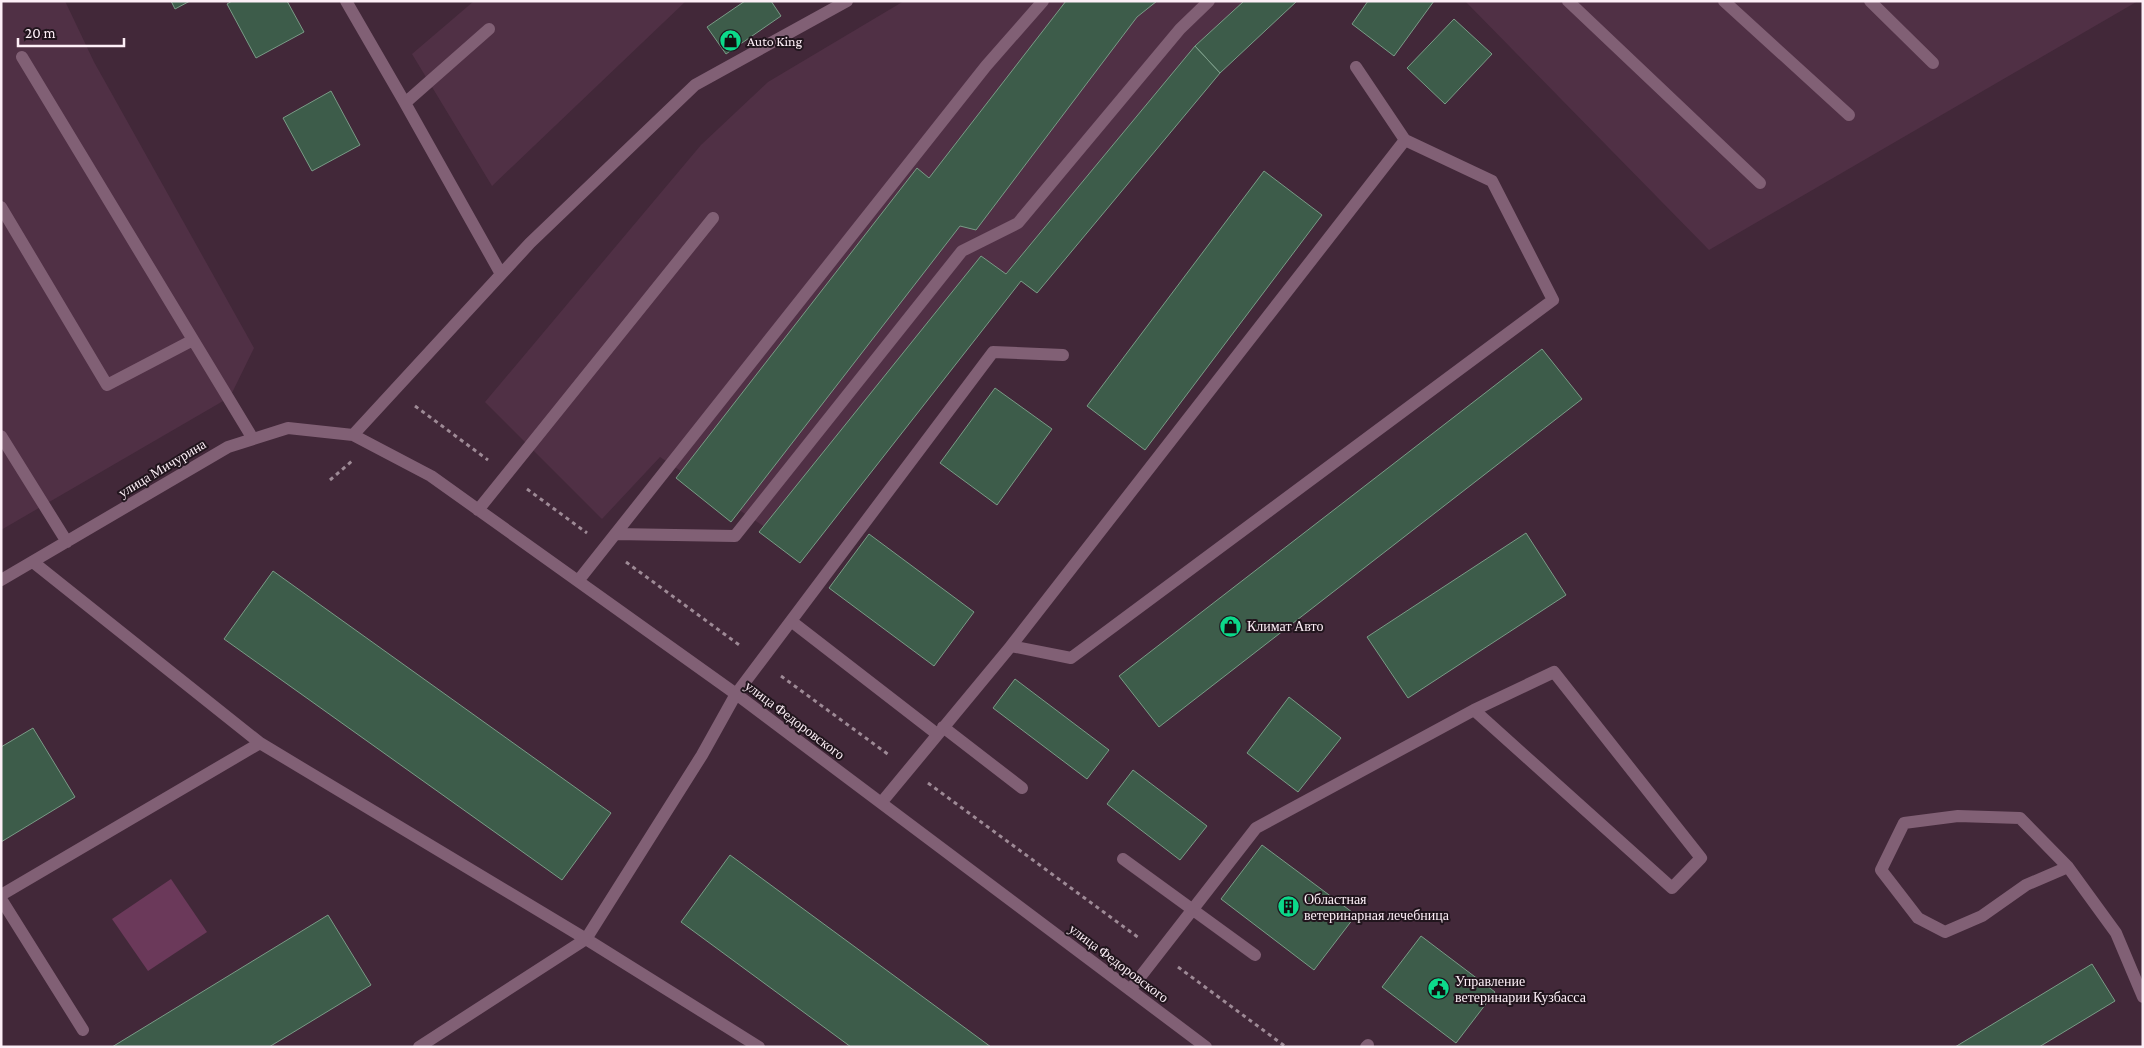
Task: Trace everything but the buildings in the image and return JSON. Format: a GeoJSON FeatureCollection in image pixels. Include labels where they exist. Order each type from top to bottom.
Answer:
{"type":"FeatureCollection","features":[{"type":"Feature","properties":{"kind":"street"},"geometry":{"type":"LineString","coordinates":[[346,1],[501,274]]}},
{"type":"Feature","properties":{"kind":"street"},"geometry":{"type":"LineString","coordinates":[[353,435],[530,243],[695,86],[847,1]]}},
{"type":"Feature","properties":{"kind":"street"},"geometry":{"type":"LineString","coordinates":[[578,581],[986,66],[1043,1]]}},
{"type":"Feature","properties":{"kind":"street"},"geometry":{"type":"LineString","coordinates":[[615,534],[735,536],[962,251],[1018,223],[1180,29],[1209,1]]}},
{"type":"Feature","properties":{"kind":"street"},"geometry":{"type":"LineString","coordinates":[[1568,1],[1760,183]]}},
{"type":"Feature","properties":{"kind":"street"},"geometry":{"type":"LineString","coordinates":[[1724,1],[1849,115]]}},
{"type":"Feature","properties":{"kind":"street"},"geometry":{"type":"LineString","coordinates":[[1870,1],[1933,63]]}},
{"type":"Feature","properties":{"kind":"street"},"geometry":{"type":"LineString","coordinates":[[405,103],[489,28]]}},
{"type":"Feature","properties":{"kind":"street"},"geometry":{"type":"LineString","coordinates":[[22,56],[252,439]]}},
{"type":"Feature","properties":{"kind":"street"},"geometry":{"type":"LineString","coordinates":[[1011,646],[1072,658],[1553,300],[1492,181],[1406,140],[1356,67]]}},
{"type":"Feature","properties":{"kind":"street"},"geometry":{"type":"LineString","coordinates":[[881,803],[1011,646],[1406,140]]}},
{"type":"Feature","properties":{"kind":"street"},"geometry":{"type":"LineString","coordinates":[[1,207],[107,386],[193,340]]}},
{"type":"Feature","properties":{"kind":"street"},"geometry":{"type":"LineString","coordinates":[[478,510],[714,218]]}},
{"type":"Feature","properties":{"kind":"street"},"geometry":{"type":"LineString","coordinates":[[419,1047],[586,939],[702,755],[736,694],[993,352],[1063,355]]}},
{"type":"Feature","properties":{"kind":"street","name":"улица Мичурина"},"geometry":{"type":"LineString","coordinates":[[1,580],[228,447],[288,428],[353,435]]}},
{"type":"Feature","properties":{"kind":"street","name":"улица Федоровского"},"geometry":{"type":"LineString","coordinates":[[353,435],[431,476],[736,694],[1206,1047]]}},
{"type":"Feature","properties":{"kind":"street"},"geometry":{"type":"LineString","coordinates":[[1,436],[67,542]]}},
{"type":"Feature","properties":{"kind":"street"},"geometry":{"type":"LineString","coordinates":[[33,562],[260,743],[586,939],[755,1046]]}},
{"type":"Feature","properties":{"kind":"street"},"geometry":{"type":"LineString","coordinates":[[791,621],[940,731],[1022,788]]}},
{"type":"Feature","properties":{"kind":"street"},"geometry":{"type":"LineString","coordinates":[[1130,990],[1256,828],[1474,710],[1554,672],[1701,858],[1672,888],[1474,710]]}},
{"type":"Feature","properties":{"kind":"street"},"geometry":{"type":"LineString","coordinates":[[83,1030],[1,897],[260,743]]}},
{"type":"Feature","properties":{"kind":"street"},"geometry":{"type":"LineString","coordinates":[[2068,867],[2026,886],[1982,916],[1945,932],[1918,918],[1881,870],[1904,822],[1958,816],[2020,818],[2068,867],[2116,933],[2143,997]]}},
{"type":"Feature","properties":{"kind":"street"},"geometry":{"type":"LineString","coordinates":[[1123,859],[1254,955]]}},
{"type":"Feature","properties":{"kind":"path"},"geometry":{"type":"LineString","coordinates":[[408,412],[415,406],[1286,1047]]}},
{"type":"Feature","properties":{"kind":"path"},"geometry":{"type":"LineString","coordinates":[[330,480],[371,445]]}},
{"type":"Feature","properties":{"kind":"shaded area"},"geometry":{"type":"Polygon","coordinates":[[[1,1],[65,1],[94,62],[254,348],[230,397],[1,530],[1,1]]]}},
{"type":"Feature","properties":{"kind":"shaded area"},"geometry":{"type":"Polygon","coordinates":[[[474,1],[686,1],[492,186],[412,54],[474,1]]]}},
{"type":"Feature","properties":{"kind":"shaded area"},"geometry":{"type":"Polygon","coordinates":[[[904,1],[1259,1],[1160,92],[781,538],[660,457],[602,519],[485,402],[701,145],[768,82],[904,1]]]}},
{"type":"Feature","properties":{"kind":"shaded area"},"geometry":{"type":"Polygon","coordinates":[[[1465,1],[2138,1],[1709,250],[1465,1]]]}},
{"type":"Feature","properties":{"kind":"shaded area"},"geometry":{"type":"Polygon","coordinates":[[[171,879],[207,932],[148,971],[112,919],[171,879]]]}},
{"type":"Feature","properties":{"kind":"place","name":"Auto King"},"geometry":{"type":"Point","coordinates":[731,41]}},
{"type":"Feature","properties":{"kind":"place","name":"Климат Авто"},"geometry":{"type":"Point","coordinates":[1231,626]}},
{"type":"Feature","properties":{"kind":"place","name":"Областная ветеринарная лечебница"},"geometry":{"type":"Point","coordinates":[1288,907]}},
{"type":"Feature","properties":{"kind":"place","name":"Управление ветеринарии Кузбасса"},"geometry":{"type":"Point","coordinates":[1439,989]}}]}
